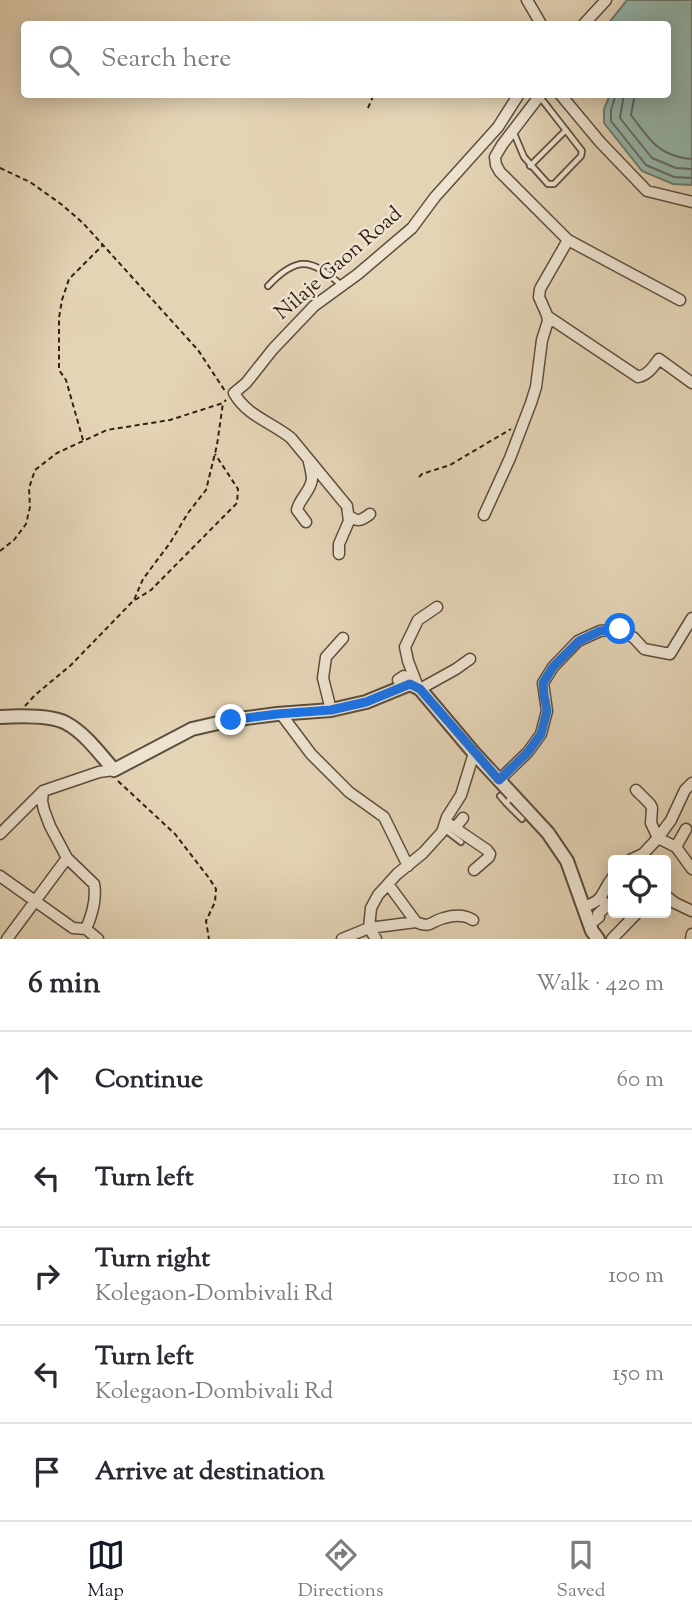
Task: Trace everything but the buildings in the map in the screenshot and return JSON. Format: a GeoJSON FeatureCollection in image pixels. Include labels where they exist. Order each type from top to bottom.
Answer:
{"type":"FeatureCollection","features":[{"type":"Feature","properties":{"kind":"street"},"geometry":{"type":"LineString","coordinates":[[527,0],[539,21]]}},
{"type":"Feature","properties":{"kind":"street"},"geometry":{"type":"LineString","coordinates":[[587,21],[606,0]]}},
{"type":"Feature","properties":{"kind":"street","name":"Nilaje Gaon Road"},"geometry":{"type":"LineString","coordinates":[[231,395],[246,383],[314,306],[412,228],[435,197],[496,129],[516,98]]}},
{"type":"Feature","properties":{"kind":"street"},"geometry":{"type":"LineString","coordinates":[[538,98],[495,157],[500,172],[568,240],[680,300]]}},
{"type":"Feature","properties":{"kind":"street"},"geometry":{"type":"LineString","coordinates":[[562,98],[600,142],[648,191],[692,202]]}},
{"type":"Feature","properties":{"kind":"street"},"geometry":{"type":"LineString","coordinates":[[496,129],[507,140]]}},
{"type":"Feature","properties":{"kind":"street"},"geometry":{"type":"LineString","coordinates":[[485,515],[510,458],[536,387],[542,340],[548,321],[538,297],[540,289],[568,240]]}},
{"type":"Feature","properties":{"kind":"street"},"geometry":{"type":"LineString","coordinates":[[547,316],[638,377],[650,371],[659,359],[692,383]]}},
{"type":"Feature","properties":{"kind":"street"},"geometry":{"type":"LineString","coordinates":[[231,395],[253,415],[291,438],[347,506],[349,521],[339,544],[339,554]]}},
{"type":"Feature","properties":{"kind":"street"},"geometry":{"type":"LineString","coordinates":[[306,522],[297,510],[312,481],[309,461]]}},
{"type":"Feature","properties":{"kind":"street"},"geometry":{"type":"LineString","coordinates":[[349,516],[361,521],[370,514]]}},
{"type":"Feature","properties":{"kind":"street"},"geometry":{"type":"LineString","coordinates":[[438,607],[418,620],[405,647],[411,685],[499,780],[506,799],[548,833],[567,861],[597,939]]}},
{"type":"Feature","properties":{"kind":"street"},"geometry":{"type":"LineString","coordinates":[[499,780],[528,752],[541,734],[547,711],[543,683],[553,667],[579,641],[600,631],[620,629],[644,649],[670,654],[692,618]]}},
{"type":"Feature","properties":{"kind":"street"},"geometry":{"type":"LineString","coordinates":[[331,710],[323,678],[326,657],[343,638]]}},
{"type":"Feature","properties":{"kind":"street"},"geometry":{"type":"LineString","coordinates":[[0,834],[43,791],[110,770],[192,729],[231,720],[331,710],[366,702],[456,669],[470,659]]}},
{"type":"Feature","properties":{"kind":"street"},"geometry":{"type":"LineString","coordinates":[[281,713],[311,754],[349,792],[384,817],[408,866]]}},
{"type":"Feature","properties":{"kind":"street"},"geometry":{"type":"LineString","coordinates":[[0,717],[25,716],[65,722],[87,739],[110,770]]}},
{"type":"Feature","properties":{"kind":"street"},"geometry":{"type":"LineString","coordinates":[[448,826],[447,817],[461,795],[474,753]]}},
{"type":"Feature","properties":{"kind":"street"},"geometry":{"type":"LineString","coordinates":[[640,855],[659,838],[685,790],[692,783]]}},
{"type":"Feature","properties":{"kind":"street"},"geometry":{"type":"LineString","coordinates":[[636,790],[652,808],[651,823],[659,838],[676,847],[692,869]]}},
{"type":"Feature","properties":{"kind":"street"},"geometry":{"type":"LineString","coordinates":[[43,791],[44,810],[67,858],[96,888],[93,910],[86,929]]}},
{"type":"Feature","properties":{"kind":"street"},"geometry":{"type":"LineString","coordinates":[[376,939],[369,928],[371,908],[378,895],[448,826],[463,818]]}},
{"type":"Feature","properties":{"kind":"street"},"geometry":{"type":"LineString","coordinates":[[448,826],[490,854],[474,870]]}},
{"type":"Feature","properties":{"kind":"street"},"geometry":{"type":"LineString","coordinates":[[676,847],[686,829]]}},
{"type":"Feature","properties":{"kind":"street"},"geometry":{"type":"LineString","coordinates":[[7,939],[67,858]]}},
{"type":"Feature","properties":{"kind":"street"},"geometry":{"type":"LineString","coordinates":[[0,876],[74,928],[86,929],[98,939]]}},
{"type":"Feature","properties":{"kind":"street"},"geometry":{"type":"LineString","coordinates":[[388,884],[416,922]]}},
{"type":"Feature","properties":{"kind":"street"},"geometry":{"type":"LineString","coordinates":[[583,906],[595,903],[608,884]]}},
{"type":"Feature","properties":{"kind":"street"},"geometry":{"type":"LineString","coordinates":[[594,921],[607,906],[600,898]]}},
{"type":"Feature","properties":{"kind":"street"},"geometry":{"type":"LineString","coordinates":[[671,900],[692,911]]}},
{"type":"Feature","properties":{"kind":"street"},"geometry":{"type":"LineString","coordinates":[[391,925],[404,906]]}},
{"type":"Feature","properties":{"kind":"street"},"geometry":{"type":"LineString","coordinates":[[342,939],[369,928],[416,922],[430,926],[444,918],[465,915],[473,920]]}},
{"type":"Feature","properties":{"kind":"street"},"geometry":{"type":"LineString","coordinates":[[612,939],[632,918]]}},
{"type":"Feature","properties":{"kind":"lane"},"geometry":{"type":"LineString","coordinates":[[513,131],[523,157],[548,184],[554,184],[581,156],[582,150],[542,98]]}},
{"type":"Feature","properties":{"kind":"lane"},"geometry":{"type":"LineString","coordinates":[[530,166],[566,130]]}},
{"type":"Feature","properties":{"kind":"lane"},"geometry":{"type":"LineString","coordinates":[[268,286],[291,267],[309,264],[316,265],[342,286]]}},
{"type":"Feature","properties":{"kind":"lane"},"geometry":{"type":"LineString","coordinates":[[506,799],[522,819]]}},
{"type":"Feature","properties":{"kind":"lane"},"geometry":{"type":"LineString","coordinates":[[448,826],[461,842]]}},
{"type":"Feature","properties":{"kind":"path"},"geometry":{"type":"LineString","coordinates":[[368,108],[372,98]]}},
{"type":"Feature","properties":{"kind":"path"},"geometry":{"type":"LineString","coordinates":[[0,168],[30,182],[83,223],[198,350],[231,395]]}},
{"type":"Feature","properties":{"kind":"path"},"geometry":{"type":"LineString","coordinates":[[84,441],[66,380],[59,370],[59,318],[68,279],[103,245]]}},
{"type":"Feature","properties":{"kind":"path"},"geometry":{"type":"LineString","coordinates":[[0,551],[14,541],[26,524],[30,508],[29,488],[35,470],[57,453],[107,430],[170,420],[223,403],[206,490],[143,579],[134,600]]}},
{"type":"Feature","properties":{"kind":"path"},"geometry":{"type":"LineString","coordinates":[[419,477],[450,465],[524,422]]}},
{"type":"Feature","properties":{"kind":"path"},"geometry":{"type":"LineString","coordinates":[[15,716],[71,665],[134,600],[151,590],[237,503],[238,489],[215,454]]}},
{"type":"Feature","properties":{"kind":"path"},"geometry":{"type":"LineString","coordinates":[[110,770],[175,834],[216,889],[216,897],[207,918],[209,939]]}},
{"type":"Feature","properties":{"kind":"water"},"geometry":{"type":"Polygon","coordinates":[[[627,0],[692,0],[692,185],[673,184],[642,171],[604,123],[604,109],[609,98],[671,98],[671,21],[610,21],[627,0]]]}},
{"type":"Feature","properties":{"kind":"route"},"geometry":{"type":"LineString","coordinates":[[231,720],[331,710],[366,702],[410,684],[420,689],[499,780],[528,752],[541,734],[547,711],[543,683],[553,667],[579,641],[600,631],[620,629]]}}]}
